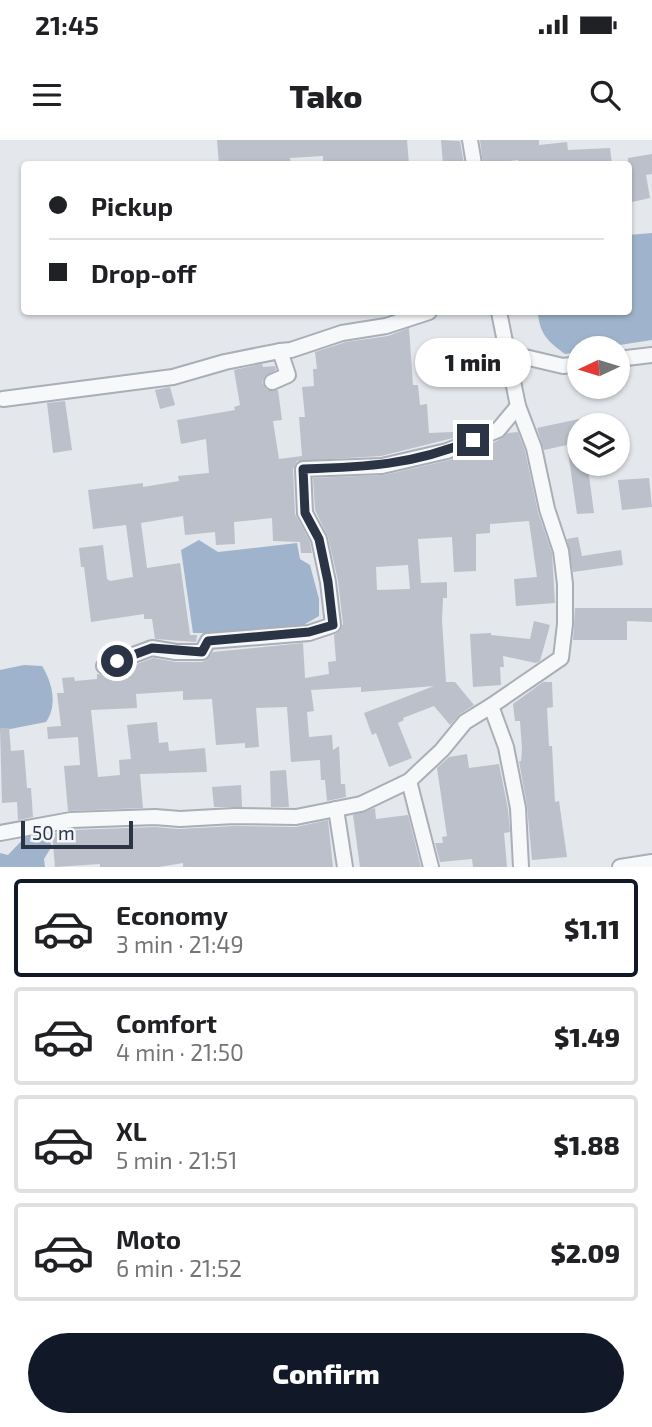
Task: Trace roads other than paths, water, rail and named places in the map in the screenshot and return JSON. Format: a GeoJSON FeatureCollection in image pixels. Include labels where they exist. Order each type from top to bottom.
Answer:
{"type":"FeatureCollection","features":[{"type":"Feature","properties":{"kind":"street"},"geometry":{"type":"LineString","coordinates":[[470,140],[474,161]]}},
{"type":"Feature","properties":{"kind":"street"},"geometry":{"type":"LineString","coordinates":[[3,399],[173,377],[225,362],[291,350],[342,333],[386,326],[420,315]]}},
{"type":"Feature","properties":{"kind":"street"},"geometry":{"type":"LineString","coordinates":[[0,833],[71,820],[296,817],[361,804],[409,781],[442,750],[465,722],[561,657],[565,624],[561,551],[547,509],[534,448],[518,406],[500,315]]}},
{"type":"Feature","properties":{"kind":"street"},"geometry":{"type":"LineString","coordinates":[[272,382],[288,375],[281,351]]}},
{"type":"Feature","properties":{"kind":"street"},"geometry":{"type":"LineString","coordinates":[[508,354],[567,366]]}},
{"type":"Feature","properties":{"kind":"street"},"geometry":{"type":"LineString","coordinates":[[630,358],[652,355]]}},
{"type":"Feature","properties":{"kind":"street"},"geometry":{"type":"LineString","coordinates":[[104,666],[152,648],[202,652],[208,641],[309,632],[333,625],[319,539],[305,513],[303,469],[382,466],[447,451],[498,430],[518,406]]}},
{"type":"Feature","properties":{"kind":"street"},"geometry":{"type":"LineString","coordinates":[[491,706],[506,747],[513,783],[521,867]]}},
{"type":"Feature","properties":{"kind":"street"},"geometry":{"type":"LineString","coordinates":[[409,781],[431,867]]}},
{"type":"Feature","properties":{"kind":"street"},"geometry":{"type":"LineString","coordinates":[[336,809],[345,867]]}},
{"type":"Feature","properties":{"kind":"street"},"geometry":{"type":"LineString","coordinates":[[620,867],[652,862]]}},
{"type":"Feature","properties":{"kind":"water"},"geometry":{"type":"Polygon","coordinates":[[[652,233],[652,340],[630,343],[630,336],[567,336],[565,354],[542,331],[538,315],[632,315],[632,235],[652,233]]]}},
{"type":"Feature","properties":{"kind":"water"},"geometry":{"type":"Polygon","coordinates":[[[199,540],[218,552],[297,543],[300,559],[310,565],[319,599],[319,616],[300,627],[250,633],[193,633],[181,550],[199,540]]]}},
{"type":"Feature","properties":{"kind":"water"},"geometry":{"type":"Polygon","coordinates":[[[24,665],[42,666],[46,672],[53,701],[50,715],[46,722],[0,731],[0,670],[24,665]]]}},
{"type":"Feature","properties":{"kind":"water"},"geometry":{"type":"Polygon","coordinates":[[[44,830],[52,846],[44,859],[45,867],[0,867],[0,853],[8,855],[29,833],[44,830]]]}}]}
